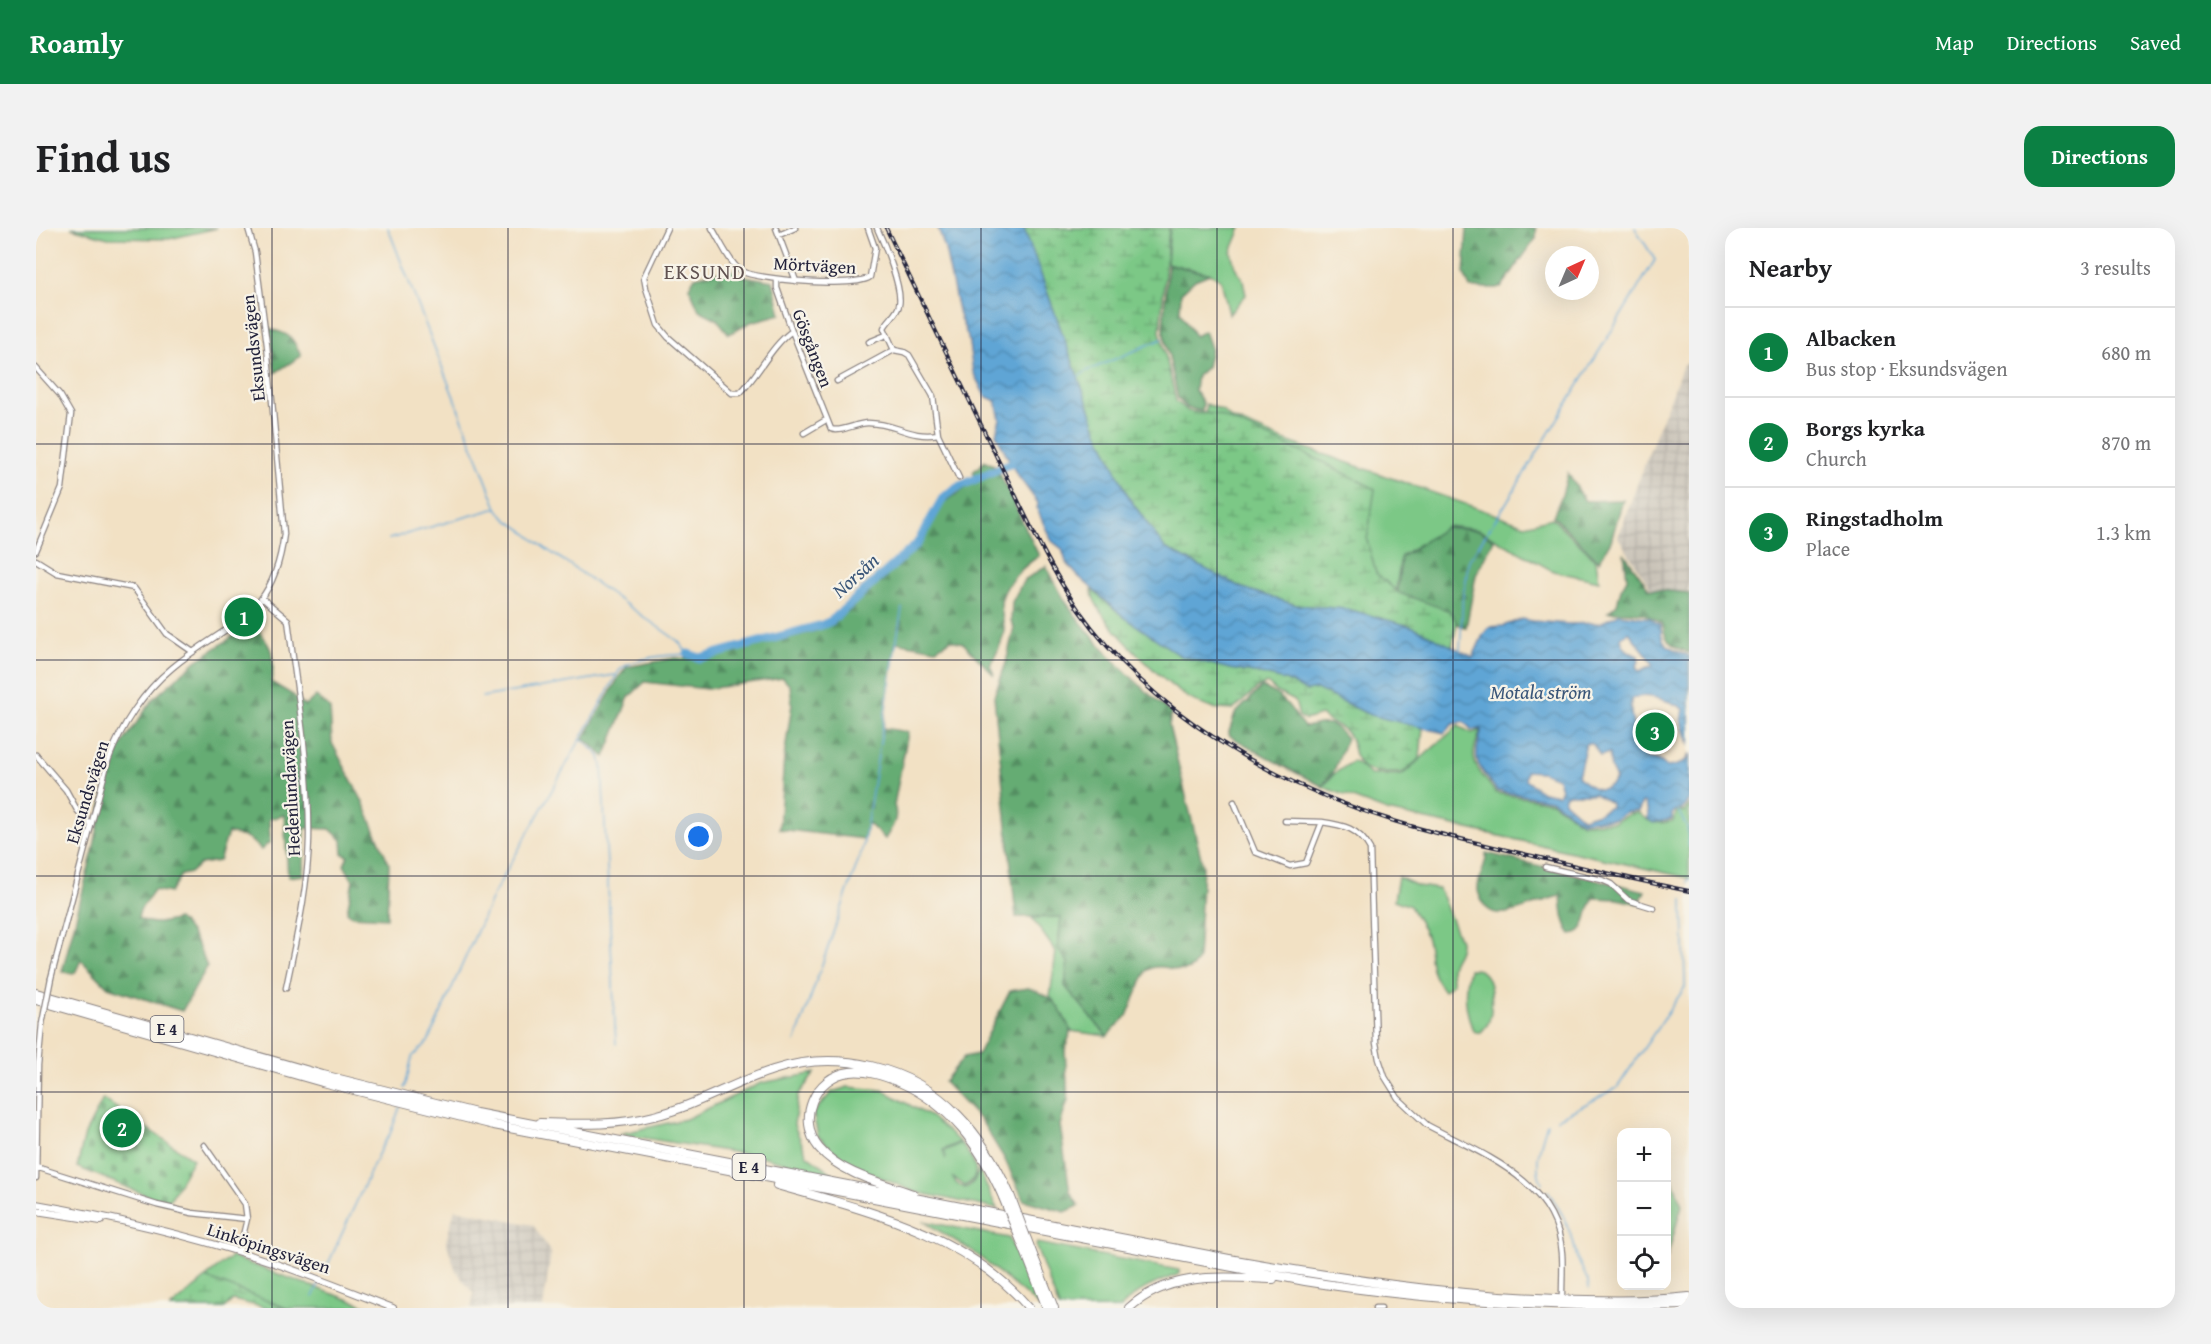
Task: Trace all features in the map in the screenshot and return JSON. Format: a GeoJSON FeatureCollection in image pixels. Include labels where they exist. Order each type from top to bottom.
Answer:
{"type":"FeatureCollection","features":[{"type":"Feature","properties":{"kind":"highway","name":"E 4"},"geometry":{"type":"LineString","coordinates":[[36,993],[323,1075],[436,1104],[517,1122],[1229,1259],[1420,1290],[1501,1297],[1581,1300],[1656,1300],[1689,1297]]}},
{"type":"Feature","properties":{"kind":"highway","name":"E 4"},"geometry":{"type":"LineString","coordinates":[[36,1000],[322,1082],[433,1111],[719,1169],[1305,1281],[1421,1297],[1512,1305],[1592,1308],[1657,1308],[1689,1305]]}},
{"type":"Feature","properties":{"kind":"highway"},"geometry":{"type":"LineString","coordinates":[[517,1122],[623,1123],[684,1107],[754,1076],[792,1064],[834,1061],[879,1068],[909,1079],[947,1104],[981,1143],[998,1171],[1028,1250],[1054,1308]]}},
{"type":"Feature","properties":{"kind":"highway"},"geometry":{"type":"LineString","coordinates":[[944,1204],[861,1175],[827,1156],[813,1138],[809,1121],[811,1103],[822,1086],[839,1074],[861,1072],[883,1076],[919,1092],[942,1108],[968,1136],[1007,1196]]}},
{"type":"Feature","properties":{"kind":"highway"},"geometry":{"type":"LineString","coordinates":[[719,1169],[869,1212],[939,1239],[990,1270],[1029,1308]]}},
{"type":"Feature","properties":{"kind":"highway"},"geometry":{"type":"LineString","coordinates":[[1028,1250],[1047,1308]]}},
{"type":"Feature","properties":{"kind":"highway"},"geometry":{"type":"LineString","coordinates":[[1129,1308],[1155,1289],[1186,1279],[1217,1277],[1305,1281]]}},
{"type":"Feature","properties":{"kind":"main road","name":"Linköpingsvägen"},"geometry":{"type":"LineString","coordinates":[[36,1204],[79,1212],[238,1252],[393,1308]]}},
{"type":"Feature","properties":{"kind":"main road","name":"Linköpingsvägen"},"geometry":{"type":"LineString","coordinates":[[36,1211],[134,1226]]}},
{"type":"Feature","properties":{"kind":"street","name":"Eksundsvägen"},"geometry":{"type":"LineString","coordinates":[[36,1178],[38,1065],[42,1024],[51,978],[90,824],[111,753],[133,712],[154,684],[171,668],[235,625],[262,598],[277,569],[284,534],[267,345],[255,252],[248,228]]}},
{"type":"Feature","properties":{"kind":"street"},"geometry":{"type":"LineString","coordinates":[[667,228],[644,277],[658,325],[668,338],[732,393],[740,393],[746,388],[778,344],[792,331]]}},
{"type":"Feature","properties":{"kind":"street","name":"Mörtvägen"},"geometry":{"type":"LineString","coordinates":[[712,228],[733,263],[743,272],[777,279],[831,282],[868,279],[872,271],[875,248],[868,228]]}},
{"type":"Feature","properties":{"kind":"street"},"geometry":{"type":"LineString","coordinates":[[776,228],[796,281]]}},
{"type":"Feature","properties":{"kind":"street"},"geometry":{"type":"LineString","coordinates":[[779,235],[795,228]]}},
{"type":"Feature","properties":{"kind":"street"},"geometry":{"type":"LineString","coordinates":[[877,228],[892,267],[899,299],[899,305],[884,328],[894,350]]}},
{"type":"Feature","properties":{"kind":"street","name":"Gösgången"},"geometry":{"type":"LineString","coordinates":[[777,279],[777,288],[792,331],[827,422]]}},
{"type":"Feature","properties":{"kind":"street"},"geometry":{"type":"LineString","coordinates":[[869,342],[886,335]]}},
{"type":"Feature","properties":{"kind":"street"},"geometry":{"type":"LineString","coordinates":[[837,381],[894,350],[904,351],[909,355],[933,396],[938,434],[959,478]]}},
{"type":"Feature","properties":{"kind":"street"},"geometry":{"type":"LineString","coordinates":[[36,368],[60,395],[71,414],[62,488],[36,549]]}},
{"type":"Feature","properties":{"kind":"street"},"geometry":{"type":"LineString","coordinates":[[804,433],[827,422],[834,431],[872,423],[898,427],[917,436],[938,434]]}},
{"type":"Feature","properties":{"kind":"street"},"geometry":{"type":"LineString","coordinates":[[36,560],[57,573],[134,588],[167,634],[193,652]]}},
{"type":"Feature","properties":{"kind":"street","name":"Hedenlundavägen"},"geometry":{"type":"LineString","coordinates":[[262,598],[288,620],[303,741],[309,838],[307,878],[286,988]]}},
{"type":"Feature","properties":{"kind":"street"},"geometry":{"type":"LineString","coordinates":[[36,754],[90,824]]}},
{"type":"Feature","properties":{"kind":"street"},"geometry":{"type":"LineString","coordinates":[[1234,802],[1255,852],[1290,867],[1306,863],[1322,822]]}},
{"type":"Feature","properties":{"kind":"street"},"geometry":{"type":"LineString","coordinates":[[1285,821],[1322,822],[1351,828],[1366,840],[1370,849],[1376,1043],[1385,1077],[1398,1098],[1415,1116],[1520,1177],[1537,1193],[1549,1210],[1557,1228],[1562,1251],[1562,1295]]}},
{"type":"Feature","properties":{"kind":"street"},"geometry":{"type":"LineString","coordinates":[[1545,867],[1602,880],[1611,884],[1628,900],[1654,908]]}},
{"type":"Feature","properties":{"kind":"street"},"geometry":{"type":"LineString","coordinates":[[204,1144],[245,1204],[247,1219],[238,1252]]}},
{"type":"Feature","properties":{"kind":"street"},"geometry":{"type":"LineString","coordinates":[[37,1168],[157,1205],[192,1213],[247,1219]]}},
{"type":"Feature","properties":{"kind":"street"},"geometry":{"type":"LineString","coordinates":[[1375,1308],[1381,1308]]}},
{"type":"Feature","properties":{"kind":"shaded area"},"geometry":{"type":"Polygon","coordinates":[[[1689,362],[1689,592],[1651,589],[1618,537],[1683,365],[1689,362]]]}},
{"type":"Feature","properties":{"kind":"shaded area"},"geometry":{"type":"Polygon","coordinates":[[[455,1209],[533,1225],[551,1253],[543,1308],[471,1308],[474,1294],[456,1271],[446,1241],[455,1209]]]}},
{"type":"Feature","properties":{"kind":"green space"},"geometry":{"type":"Polygon","coordinates":[[[71,228],[217,228],[169,239],[108,238],[71,228]]]}},
{"type":"Feature","properties":{"kind":"green space"},"geometry":{"type":"Polygon","coordinates":[[[1024,228],[1169,228],[1160,331],[1176,401],[1188,411],[1219,415],[1321,461],[1375,489],[1367,540],[1376,573],[1399,593],[1450,611],[1457,623],[1452,648],[1413,627],[1347,609],[1296,605],[1242,588],[1165,548],[1129,498],[1097,429],[1024,228]]]}},
{"type":"Feature","properties":{"kind":"green space"},"geometry":{"type":"Polygon","coordinates":[[[1170,228],[1241,228],[1231,252],[1235,267],[1243,280],[1246,295],[1229,314],[1221,280],[1212,274],[1167,263],[1170,228]]]}},
{"type":"Feature","properties":{"kind":"green space"},"geometry":{"type":"Polygon","coordinates":[[[1467,228],[1536,228],[1536,238],[1501,288],[1470,288],[1464,274],[1467,228]]]}},
{"type":"Feature","properties":{"kind":"green space"},"geometry":{"type":"Polygon","coordinates":[[[1168,264],[1210,274],[1195,280],[1181,293],[1180,312],[1195,336],[1205,331],[1211,348],[1207,367],[1197,376],[1195,390],[1203,403],[1202,411],[1187,408],[1178,399],[1163,329],[1168,264]]]}},
{"type":"Feature","properties":{"kind":"green space"},"geometry":{"type":"Polygon","coordinates":[[[730,269],[738,275],[773,281],[781,314],[751,322],[729,334],[717,319],[699,310],[689,287],[695,277],[730,269]]]}},
{"type":"Feature","properties":{"kind":"green space"},"geometry":{"type":"Polygon","coordinates":[[[270,329],[290,337],[301,356],[275,373],[270,329]]]}},
{"type":"Feature","properties":{"kind":"green space"},"geometry":{"type":"Polygon","coordinates":[[[1206,404],[1222,410],[1231,418],[1283,440],[1525,525],[1552,518],[1596,560],[1599,581],[1553,571],[1479,530],[1448,526],[1401,556],[1395,596],[1204,433],[1206,404]]]}},
{"type":"Feature","properties":{"kind":"green space"},"geometry":{"type":"Polygon","coordinates":[[[985,461],[996,466],[1039,556],[1017,574],[1004,592],[1001,608],[1004,631],[1000,646],[990,665],[994,675],[963,643],[951,640],[936,649],[896,642],[883,728],[908,732],[894,805],[895,819],[885,839],[868,823],[864,839],[779,829],[784,758],[792,704],[790,686],[783,678],[707,689],[645,682],[629,697],[605,757],[584,738],[627,667],[675,658],[700,660],[815,631],[834,622],[918,547],[942,504],[977,480],[973,472],[985,461]]]}},
{"type":"Feature","properties":{"kind":"green space"},"geometry":{"type":"Polygon","coordinates":[[[1568,473],[1585,501],[1623,500],[1611,541],[1599,561],[1553,516],[1568,473]]]}},
{"type":"Feature","properties":{"kind":"green space"},"geometry":{"type":"Polygon","coordinates":[[[1446,527],[1480,531],[1494,540],[1476,575],[1466,628],[1397,597],[1401,557],[1446,527]]]}},
{"type":"Feature","properties":{"kind":"green space"},"geometry":{"type":"Polygon","coordinates":[[[1624,553],[1649,589],[1689,593],[1689,653],[1668,640],[1663,625],[1657,620],[1644,614],[1608,612],[1617,604],[1621,589],[1627,579],[1624,553]]]}},
{"type":"Feature","properties":{"kind":"green space"},"geometry":{"type":"Polygon","coordinates":[[[1046,566],[1066,602],[1089,633],[1129,675],[1171,713],[1169,726],[1203,866],[1198,960],[1188,970],[1153,967],[1146,971],[1127,1016],[1107,1036],[1065,986],[1068,962],[1058,948],[1061,917],[1016,917],[994,696],[1006,663],[1014,627],[1011,621],[1012,602],[1024,580],[1046,566]]]}},
{"type":"Feature","properties":{"kind":"green space"},"geometry":{"type":"Polygon","coordinates":[[[1092,590],[1124,617],[1181,656],[1288,681],[1306,691],[1317,689],[1370,715],[1423,727],[1420,758],[1403,773],[1368,770],[1358,762],[1350,738],[1344,730],[1321,715],[1305,720],[1299,716],[1295,701],[1277,692],[1267,683],[1259,687],[1233,710],[1212,708],[1193,700],[1171,685],[1114,629],[1094,600],[1092,590]]]}},
{"type":"Feature","properties":{"kind":"green space"},"geometry":{"type":"Polygon","coordinates":[[[256,621],[271,652],[273,674],[271,682],[293,695],[305,706],[316,696],[330,708],[332,743],[363,802],[389,864],[387,918],[352,916],[347,912],[353,881],[344,865],[348,856],[343,854],[342,840],[330,829],[305,828],[303,875],[288,877],[284,815],[269,819],[270,842],[261,850],[248,838],[228,833],[219,861],[200,864],[190,873],[181,875],[170,893],[154,890],[140,910],[138,918],[148,922],[162,923],[178,919],[192,935],[202,953],[207,967],[182,1011],[108,987],[81,960],[75,973],[62,972],[93,851],[107,781],[120,747],[153,699],[196,661],[256,621]]]}},
{"type":"Feature","properties":{"kind":"green space"},"geometry":{"type":"Polygon","coordinates":[[[1262,687],[1282,699],[1304,727],[1319,724],[1332,725],[1347,738],[1333,773],[1322,786],[1228,735],[1235,714],[1262,687]]]}},
{"type":"Feature","properties":{"kind":"green space"},"geometry":{"type":"Polygon","coordinates":[[[1458,726],[1472,733],[1481,730],[1474,750],[1474,758],[1479,770],[1496,793],[1551,802],[1582,823],[1615,822],[1629,814],[1639,813],[1650,822],[1673,821],[1677,811],[1684,812],[1689,804],[1689,878],[1387,811],[1323,787],[1334,774],[1353,761],[1371,775],[1402,775],[1458,726]]]}},
{"type":"Feature","properties":{"kind":"green space"},"geometry":{"type":"Polygon","coordinates":[[[1486,853],[1645,891],[1639,904],[1617,899],[1594,898],[1584,925],[1571,934],[1562,911],[1561,896],[1506,913],[1495,913],[1487,908],[1478,890],[1486,853]]]}},
{"type":"Feature","properties":{"kind":"green space"},"geometry":{"type":"Polygon","coordinates":[[[1398,877],[1418,886],[1439,889],[1460,941],[1460,947],[1451,968],[1453,983],[1444,991],[1432,970],[1425,932],[1410,906],[1394,900],[1398,877]]]}},
{"type":"Feature","properties":{"kind":"green space"},"geometry":{"type":"Polygon","coordinates":[[[1061,917],[1058,948],[1068,962],[1065,986],[1107,1036],[1071,1031],[1050,996],[1056,952],[1032,918],[1061,917]]]}},
{"type":"Feature","properties":{"kind":"green space"},"geometry":{"type":"Polygon","coordinates":[[[1469,969],[1484,973],[1490,985],[1489,1021],[1480,1033],[1473,1031],[1468,1015],[1466,985],[1469,969]]]}},
{"type":"Feature","properties":{"kind":"green space"},"geometry":{"type":"Polygon","coordinates":[[[1028,988],[1045,995],[1056,1003],[1071,1031],[1065,1050],[1068,1100],[1060,1125],[1070,1192],[1079,1206],[1065,1212],[1024,1200],[1004,1158],[982,1122],[944,1082],[964,1057],[978,1054],[1010,991],[1028,988]]]}},
{"type":"Feature","properties":{"kind":"green space"},"geometry":{"type":"Polygon","coordinates":[[[815,1073],[798,1095],[794,1125],[807,1155],[836,1176],[764,1157],[619,1134],[686,1119],[761,1083],[815,1073]]]}},
{"type":"Feature","properties":{"kind":"green space"},"geometry":{"type":"Polygon","coordinates":[[[848,1087],[883,1090],[931,1117],[960,1142],[943,1150],[946,1160],[944,1151],[961,1143],[975,1166],[975,1177],[965,1186],[952,1177],[957,1184],[968,1187],[974,1181],[979,1170],[997,1209],[915,1192],[847,1163],[818,1136],[813,1113],[832,1092],[848,1087]]]}},
{"type":"Feature","properties":{"kind":"green space"},"geometry":{"type":"Polygon","coordinates":[[[103,1099],[193,1159],[168,1203],[77,1167],[85,1134],[103,1099]]]}},
{"type":"Feature","properties":{"kind":"green space"},"geometry":{"type":"Polygon","coordinates":[[[1671,1176],[1682,1205],[1671,1244],[1671,1176]]]}},
{"type":"Feature","properties":{"kind":"green space"},"geometry":{"type":"Polygon","coordinates":[[[923,1221],[1009,1238],[1041,1308],[974,1252],[923,1221]]]}},
{"type":"Feature","properties":{"kind":"green space"},"geometry":{"type":"Polygon","coordinates":[[[1037,1243],[1179,1270],[1179,1274],[1140,1291],[1121,1308],[1059,1308],[1036,1247],[1037,1243]]]}},
{"type":"Feature","properties":{"kind":"green space"},"geometry":{"type":"Polygon","coordinates":[[[231,1257],[372,1308],[282,1308],[206,1283],[207,1276],[231,1257]]]}},
{"type":"Feature","properties":{"kind":"green space"},"geometry":{"type":"Polygon","coordinates":[[[206,1278],[287,1308],[267,1308],[233,1300],[224,1308],[170,1308],[206,1278]]]}},
{"type":"Feature","properties":{"kind":"water","name":"Motala ström"},"geometry":{"type":"Polygon","coordinates":[[[938,228],[1024,228],[1097,429],[1129,498],[1165,548],[1242,588],[1296,605],[1347,609],[1413,627],[1473,657],[1489,627],[1503,626],[1522,619],[1568,624],[1600,623],[1619,614],[1650,618],[1661,626],[1665,643],[1689,656],[1689,746],[1681,721],[1683,709],[1665,700],[1651,697],[1632,698],[1630,707],[1633,740],[1646,758],[1659,760],[1667,767],[1683,762],[1689,754],[1689,799],[1682,810],[1677,809],[1672,814],[1672,819],[1653,823],[1648,819],[1648,811],[1644,803],[1641,803],[1639,811],[1626,812],[1616,819],[1581,821],[1551,800],[1497,791],[1478,762],[1477,749],[1482,729],[1472,730],[1464,722],[1453,724],[1444,733],[1370,715],[1317,689],[1306,691],[1288,681],[1181,656],[1124,617],[1078,576],[1066,562],[1062,549],[1052,541],[1046,529],[1037,509],[1038,503],[1016,473],[996,434],[1000,419],[996,401],[985,396],[973,372],[968,337],[959,315],[945,249],[938,228]],[[1629,632],[1621,637],[1624,647],[1638,656],[1639,661],[1636,668],[1639,671],[1653,665],[1629,632]],[[1586,743],[1578,776],[1592,787],[1607,788],[1616,779],[1611,769],[1609,753],[1600,756],[1593,744],[1586,743]],[[1526,771],[1525,780],[1543,792],[1558,795],[1561,789],[1558,778],[1542,772],[1526,771]],[[1595,794],[1565,796],[1564,801],[1583,818],[1611,807],[1611,803],[1595,794]]]}},
{"type":"Feature","properties":{"kind":"waterway"},"geometry":{"type":"LineString","coordinates":[[388,228],[497,508],[507,519],[549,551],[678,641],[688,654]]}},
{"type":"Feature","properties":{"kind":"waterway"},"geometry":{"type":"LineString","coordinates":[[1460,651],[1463,596],[1469,560],[1655,260],[1635,228]]}},
{"type":"Feature","properties":{"kind":"waterway"},"geometry":{"type":"LineString","coordinates":[[1078,377],[1162,339]]}},
{"type":"Feature","properties":{"kind":"waterway","name":"Norsån"},"geometry":{"type":"LineString","coordinates":[[688,654],[700,658],[831,621],[917,544],[943,498],[956,488],[1011,463]]}},
{"type":"Feature","properties":{"kind":"waterway"},"geometry":{"type":"LineString","coordinates":[[389,539],[497,508]]}},
{"type":"Feature","properties":{"kind":"waterway"},"geometry":{"type":"LineString","coordinates":[[795,1042],[863,847],[902,608]]}},
{"type":"Feature","properties":{"kind":"waterway"},"geometry":{"type":"LineString","coordinates":[[405,1088],[412,1057],[428,1042],[493,895],[619,671],[641,660],[688,654]]}},
{"type":"Feature","properties":{"kind":"waterway"},"geometry":{"type":"LineString","coordinates":[[482,697],[615,675]]}},
{"type":"Feature","properties":{"kind":"waterway"},"geometry":{"type":"LineString","coordinates":[[582,739],[600,756],[602,766],[616,1044]]}},
{"type":"Feature","properties":{"kind":"waterway"},"geometry":{"type":"LineString","coordinates":[[1677,809],[1687,827],[1689,847]]}},
{"type":"Feature","properties":{"kind":"waterway"},"geometry":{"type":"LineString","coordinates":[[1557,1119],[1617,1088],[1685,987],[1683,899]]}},
{"type":"Feature","properties":{"kind":"waterway"},"geometry":{"type":"LineString","coordinates":[[324,1273],[381,1148],[390,1134],[400,1107]]}},
{"type":"Feature","properties":{"kind":"waterway"},"geometry":{"type":"LineString","coordinates":[[1542,1183],[1538,1161],[1547,1123]]}},
{"type":"Feature","properties":{"kind":"waterway"},"geometry":{"type":"LineString","coordinates":[[1548,1191],[1563,1216],[1589,1288]]}},
{"type":"Feature","properties":{"kind":"waterway"},"geometry":{"type":"LineString","coordinates":[[313,1297],[319,1283]]}},
{"type":"Feature","properties":{"kind":"railway"},"geometry":{"type":"LineString","coordinates":[[886,228],[1046,557],[1067,592],[1108,647],[1142,681],[1179,712],[1218,740],[1260,765],[1349,806],[1449,836],[1689,891]]}},
{"type":"Feature","properties":{"kind":"place","name":"Albacken"},"geometry":{"type":"Point","coordinates":[244,617]}},
{"type":"Feature","properties":{"kind":"place","name":"Ringstadholm"},"geometry":{"type":"Point","coordinates":[1655,732]}},
{"type":"Feature","properties":{"kind":"place","name":"Borgs kyrka"},"geometry":{"type":"Point","coordinates":[122,1128]}},
{"type":"Feature","properties":{"kind":"district","name":"EKSUND"},"geometry":{"type":"Point","coordinates":[705,271]}}]}
